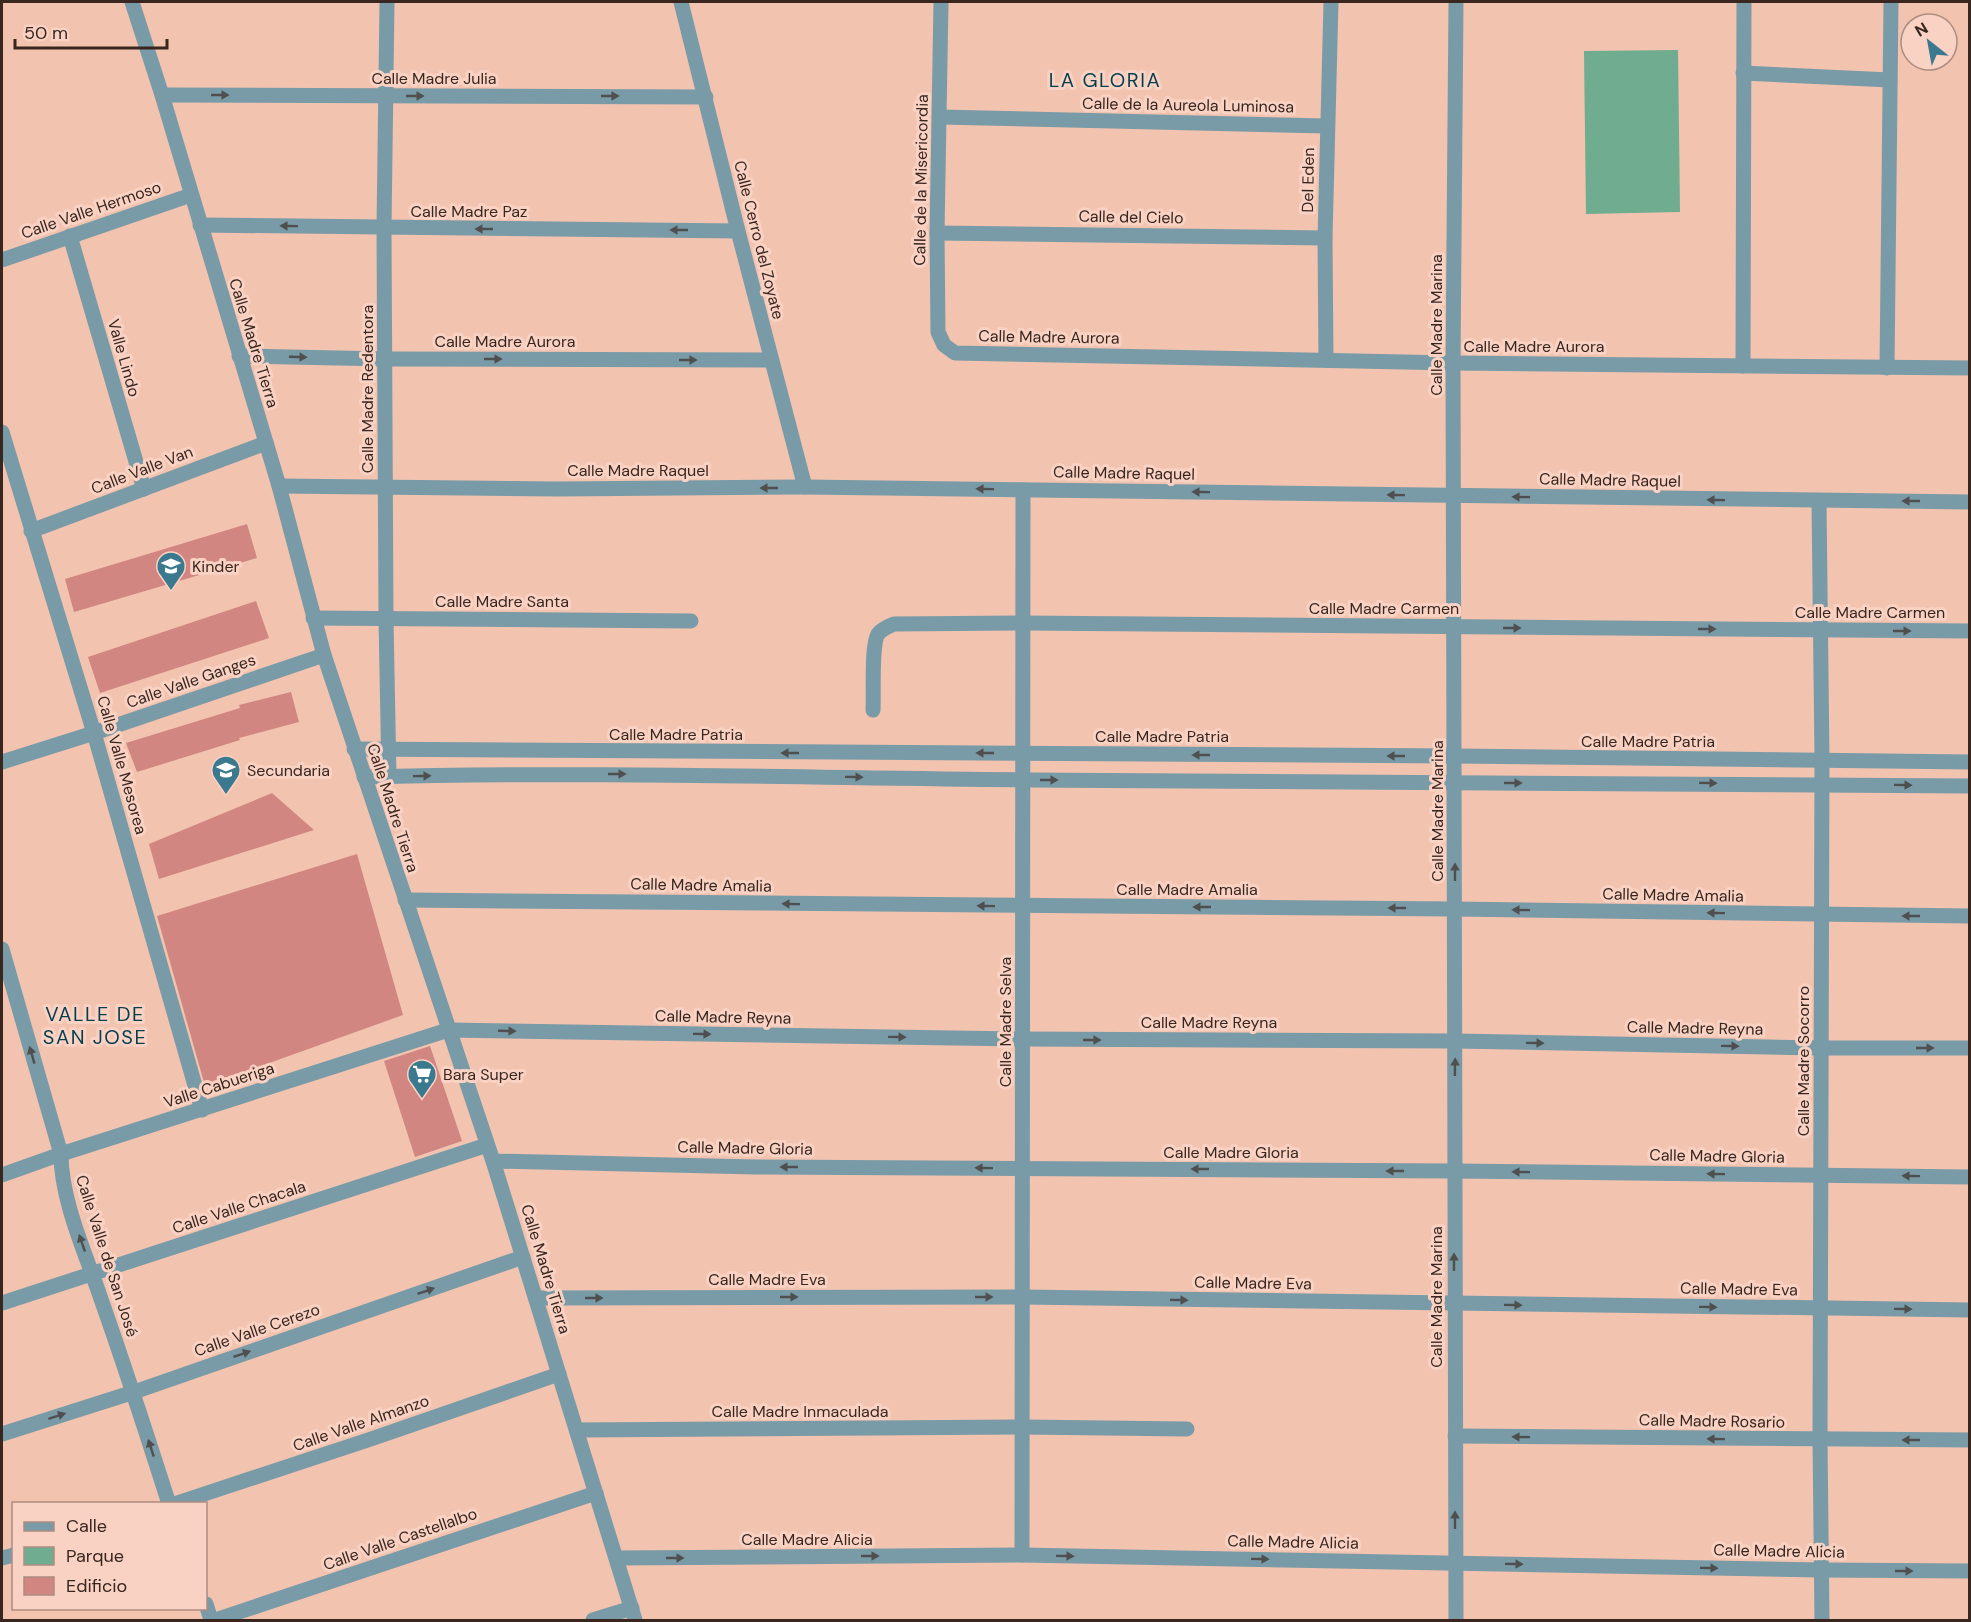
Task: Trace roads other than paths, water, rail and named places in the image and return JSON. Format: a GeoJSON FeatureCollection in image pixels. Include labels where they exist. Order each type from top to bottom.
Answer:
{"type":"FeatureCollection","features":[{"type":"Feature","properties":{"kind":"street","name":"Calle Madre Tierra"},"geometry":{"type":"LineString","coordinates":[[132,2],[279,486],[324,655],[493,1161],[633,1614]]}},
{"type":"Feature","properties":{"kind":"street","name":"Calle Madre Redentora"},"geometry":{"type":"LineString","coordinates":[[387,2],[384,228],[389,777]]}},
{"type":"Feature","properties":{"kind":"street","name":"Calle Cerro del Zoyate"},"geometry":{"type":"LineString","coordinates":[[681,2],[805,487]]}},
{"type":"Feature","properties":{"kind":"street","name":"Calle de la Misericordia"},"geometry":{"type":"LineString","coordinates":[[941,2],[937,233],[938,332],[944,345],[955,353]]}},
{"type":"Feature","properties":{"kind":"street","name":"Del Eden"},"geometry":{"type":"LineString","coordinates":[[1326,360],[1325,238],[1331,2]]}},
{"type":"Feature","properties":{"kind":"street","name":"Calle Madre Marina"},"geometry":{"type":"LineString","coordinates":[[1456,2],[1453,363],[1456,1620]]}},
{"type":"Feature","properties":{"kind":"street"},"geometry":{"type":"LineString","coordinates":[[1743,366],[1744,2]]}},
{"type":"Feature","properties":{"kind":"street"},"geometry":{"type":"LineString","coordinates":[[1887,368],[1891,2]]}},
{"type":"Feature","properties":{"kind":"street"},"geometry":{"type":"LineString","coordinates":[[1743,74],[1890,80]]}},
{"type":"Feature","properties":{"kind":"street","name":"Calle Madre Julia"},"geometry":{"type":"LineString","coordinates":[[162,95],[706,97]]}},
{"type":"Feature","properties":{"kind":"street","name":"Calle de la Aureola Luminosa"},"geometry":{"type":"LineString","coordinates":[[940,117],[1327,126]]}},
{"type":"Feature","properties":{"kind":"street","name":"Calle Valle Hermoso"},"geometry":{"type":"LineString","coordinates":[[2,260],[191,195]]}},
{"type":"Feature","properties":{"kind":"street","name":"Calle Madre Paz"},"geometry":{"type":"LineString","coordinates":[[200,225],[738,231]]}},
{"type":"Feature","properties":{"kind":"street","name":"Calle del Cielo"},"geometry":{"type":"LineString","coordinates":[[937,233],[1325,238]]}},
{"type":"Feature","properties":{"kind":"street","name":"Valle Lindo"},"geometry":{"type":"LineString","coordinates":[[70,236],[144,489]]}},
{"type":"Feature","properties":{"kind":"street","name":"Calle Madre Aurora"},"geometry":{"type":"LineString","coordinates":[[955,353],[1453,363],[1970,368]]}},
{"type":"Feature","properties":{"kind":"street","name":"Calle Madre Aurora"},"geometry":{"type":"LineString","coordinates":[[239,356],[386,359],[771,360]]}},
{"type":"Feature","properties":{"kind":"street","name":"Calle Valle Mesorea"},"geometry":{"type":"LineString","coordinates":[[2,432],[94,733],[202,1110]]}},
{"type":"Feature","properties":{"kind":"street","name":"Calle Valle Van"},"geometry":{"type":"LineString","coordinates":[[31,531],[266,443]]}},
{"type":"Feature","properties":{"kind":"street","name":"Calle Madre Raquel"},"geometry":{"type":"LineString","coordinates":[[279,486],[805,487],[1970,502]]}},
{"type":"Feature","properties":{"kind":"street","name":"Calle Madre Selva"},"geometry":{"type":"LineString","coordinates":[[1022,1555],[1023,490]]}},
{"type":"Feature","properties":{"kind":"street","name":"Calle Madre Socorro"},"geometry":{"type":"LineString","coordinates":[[1819,501],[1822,759],[1820,784],[1822,1620]]}},
{"type":"Feature","properties":{"kind":"street","name":"Calle Madre Santa"},"geometry":{"type":"LineString","coordinates":[[313,618],[691,621]]}},
{"type":"Feature","properties":{"kind":"street","name":"Calle Madre Carmen"},"geometry":{"type":"LineString","coordinates":[[873,710],[874,646],[878,634],[894,624],[1023,623],[1970,631]]}},
{"type":"Feature","properties":{"kind":"street","name":"Calle Valle Ganges"},"geometry":{"type":"LineString","coordinates":[[2,762],[324,655]]}},
{"type":"Feature","properties":{"kind":"street","name":"Calle Madre Patria"},"geometry":{"type":"LineString","coordinates":[[354,749],[1454,756],[1970,762]]}},
{"type":"Feature","properties":{"kind":"street"},"geometry":{"type":"LineString","coordinates":[[363,777],[621,774],[1022,780],[1648,782],[1970,786]]}},
{"type":"Feature","properties":{"kind":"street","name":"Calle Madre Amalia"},"geometry":{"type":"LineString","coordinates":[[405,900],[1970,916]]}},
{"type":"Feature","properties":{"kind":"street","name":"Calle Valle de San José"},"geometry":{"type":"LineString","coordinates":[[2,949],[61,1154],[61,1173],[71,1211],[172,1502]]}},
{"type":"Feature","properties":{"kind":"street","name":"Valle Cabueriga"},"geometry":{"type":"LineString","coordinates":[[2,1175],[448,1030]]}},
{"type":"Feature","properties":{"kind":"street","name":"Calle Madre Reyna"},"geometry":{"type":"LineString","coordinates":[[448,1030],[1023,1039],[1455,1041],[1821,1048],[1970,1048]]}},
{"type":"Feature","properties":{"kind":"street","name":"Calle Valle Chacala"},"geometry":{"type":"LineString","coordinates":[[2,1303],[487,1145]]}},
{"type":"Feature","properties":{"kind":"street","name":"Calle Madre Gloria"},"geometry":{"type":"LineString","coordinates":[[493,1161],[756,1167],[1970,1177]]}},
{"type":"Feature","properties":{"kind":"street","name":"Calle Valle Cerezo"},"geometry":{"type":"LineString","coordinates":[[2,1434],[134,1392],[523,1257]]}},
{"type":"Feature","properties":{"kind":"street","name":"Calle Madre Eva"},"geometry":{"type":"LineString","coordinates":[[536,1298],[1022,1297],[1970,1310]]}},
{"type":"Feature","properties":{"kind":"street","name":"Calle Valle Almanzo"},"geometry":{"type":"LineString","coordinates":[[175,1502],[371,1439],[560,1374]]}},
{"type":"Feature","properties":{"kind":"street","name":"Calle Madre Inmaculada"},"geometry":{"type":"LineString","coordinates":[[577,1431],[1023,1427],[1187,1429]]}},
{"type":"Feature","properties":{"kind":"street","name":"Calle Madre Rosario"},"geometry":{"type":"LineString","coordinates":[[1455,1436],[1970,1440]]}},
{"type":"Feature","properties":{"kind":"street","name":"Calle Valle Castellalbo"},"geometry":{"type":"LineString","coordinates":[[213,1620],[596,1493]]}},
{"type":"Feature","properties":{"kind":"street","name":"Calle Madre Alicia"},"geometry":{"type":"LineString","coordinates":[[616,1558],[1022,1555],[1970,1571]]}},
{"type":"Feature","properties":{"kind":"street"},"geometry":{"type":"LineString","coordinates":[[593,1620],[633,1614]]}},
{"type":"Feature","properties":{"kind":"place","name":"Kinder"},"geometry":{"type":"Point","coordinates":[171,592]}},
{"type":"Feature","properties":{"kind":"place","name":"Secundaria"},"geometry":{"type":"Point","coordinates":[226,796]}},
{"type":"Feature","properties":{"kind":"place","name":"Bara Super"},"geometry":{"type":"Point","coordinates":[422,1100]}},
{"type":"Feature","properties":{"kind":"district","name":"LA GLORIA"},"geometry":{"type":"Point","coordinates":[1105,80]}},
{"type":"Feature","properties":{"kind":"district","name":"VALLE DE SAN JOSE"},"geometry":{"type":"Point","coordinates":[95,1026]}}]}
